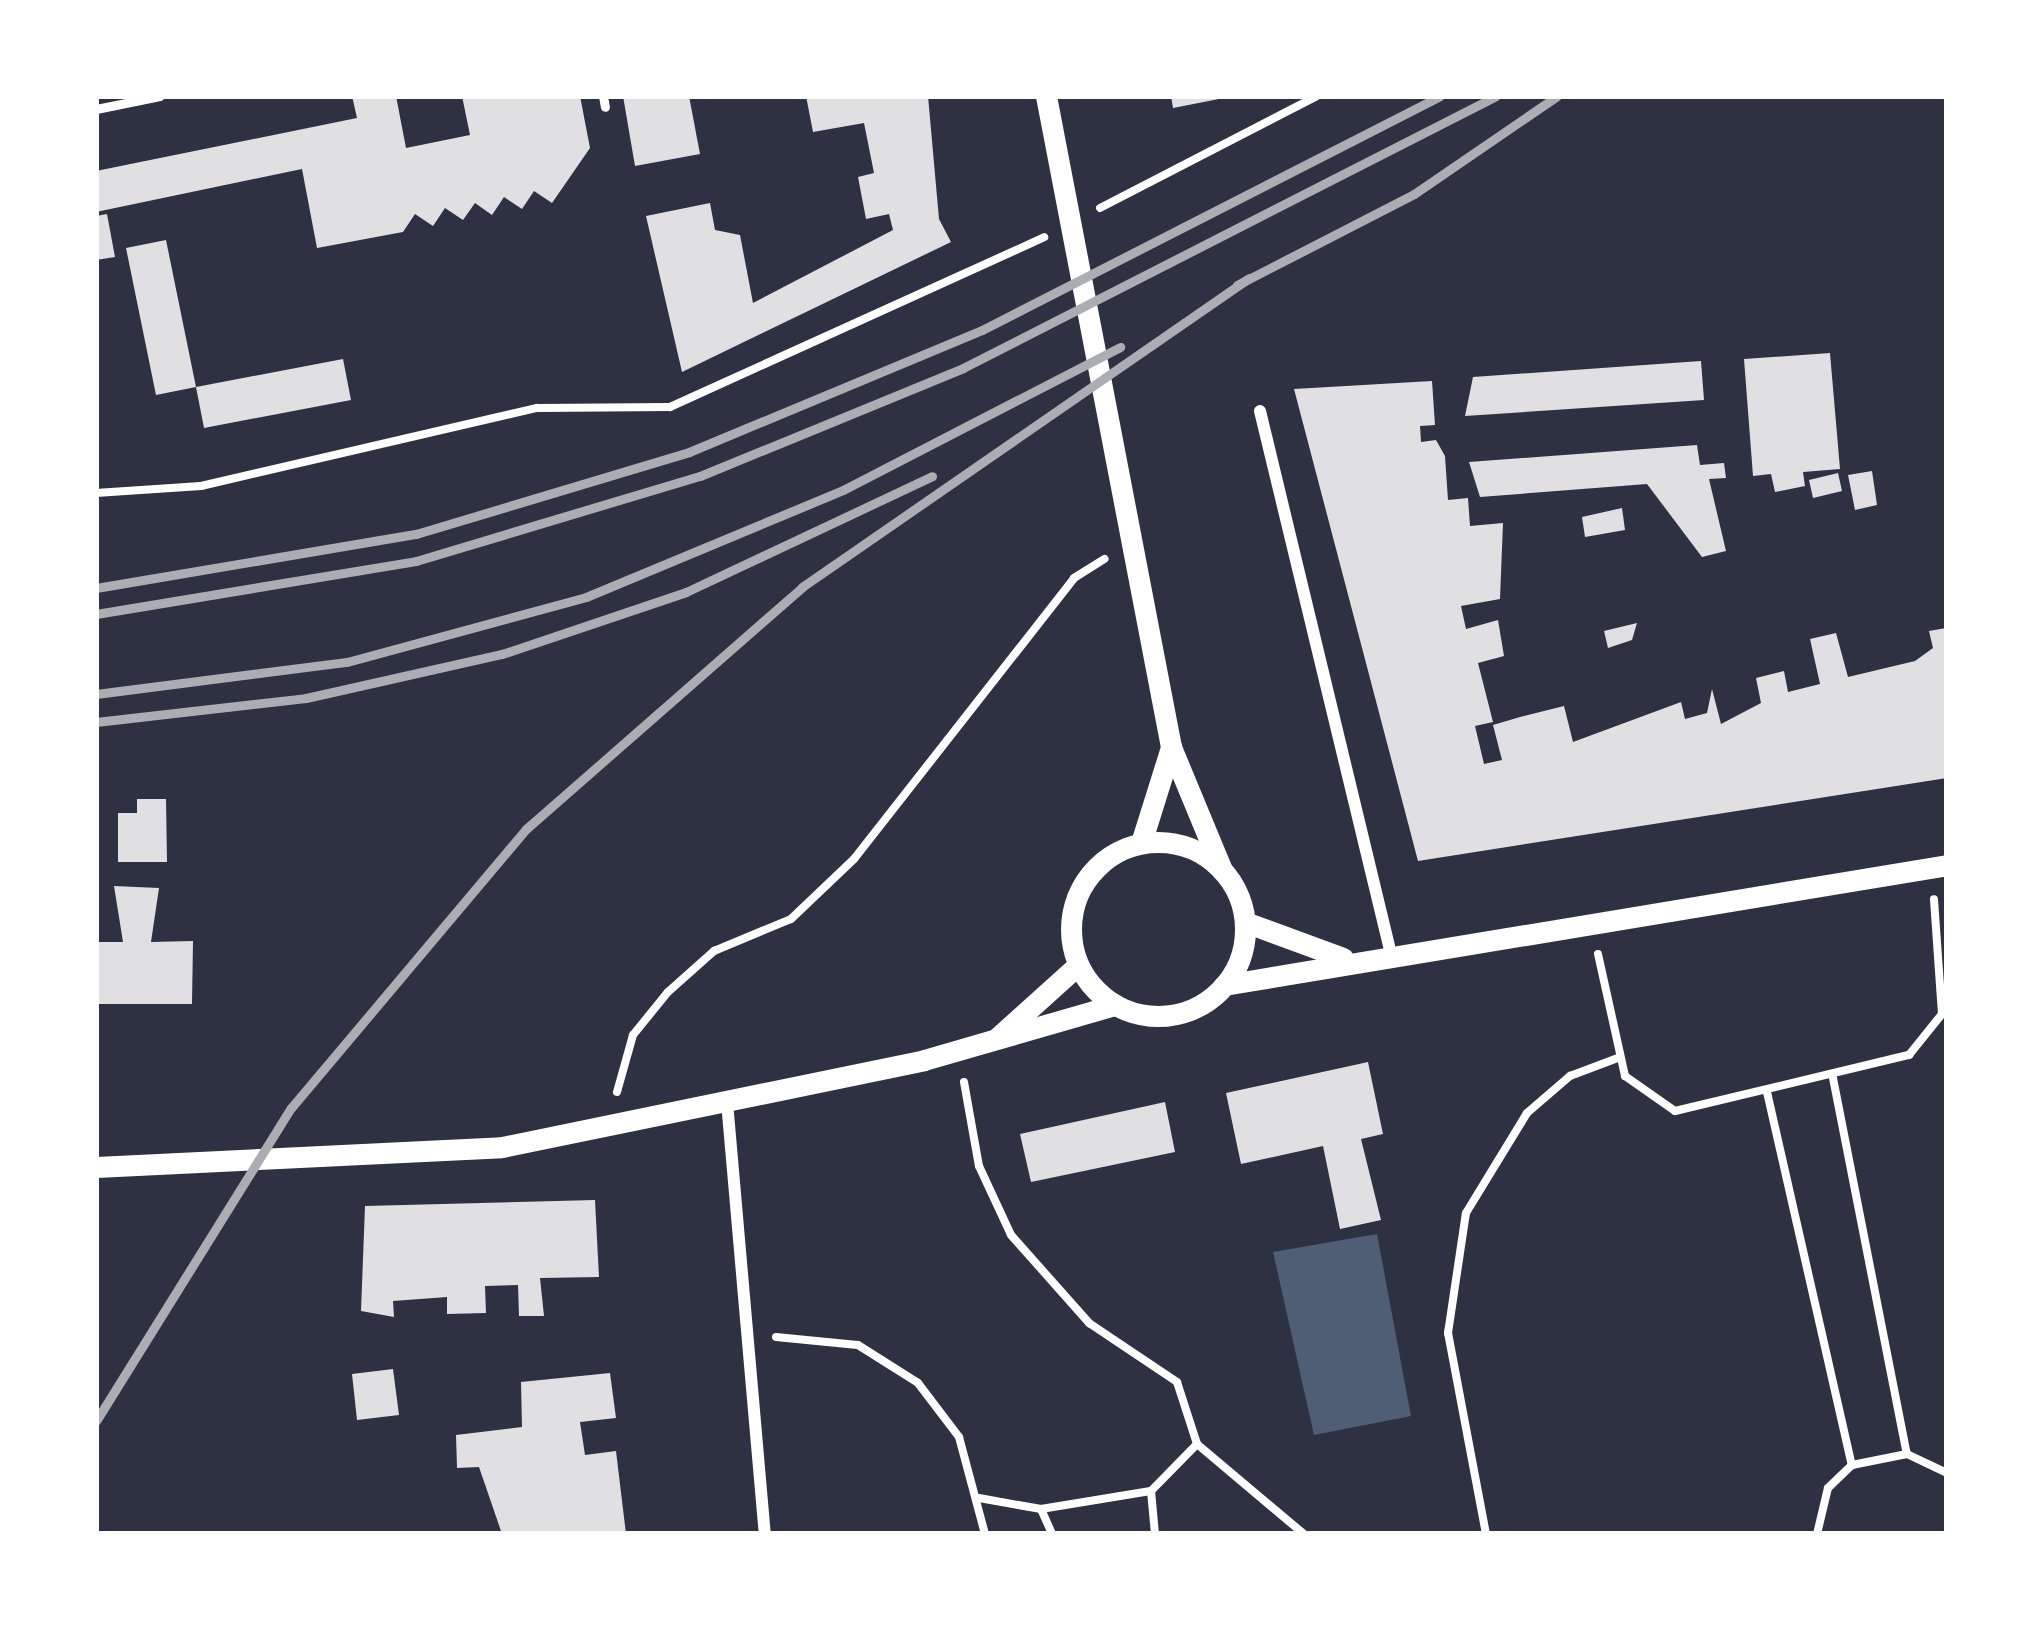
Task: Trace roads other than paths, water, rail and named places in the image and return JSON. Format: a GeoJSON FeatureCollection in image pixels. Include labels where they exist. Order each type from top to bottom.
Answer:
{"type":"FeatureCollection","features":[{"type":"Feature","properties":{"kind":"street"},"geometry":{"type":"LineString","coordinates":[[1046,96],[1172,747],[1245,922],[1224,986]]}},
{"type":"Feature","properties":{"kind":"street"},"geometry":{"type":"LineString","coordinates":[[1260,411],[1391,954]]}},
{"type":"Feature","properties":{"kind":"street"},"geometry":{"type":"LineString","coordinates":[[1141,843],[1172,747]]}},
{"type":"Feature","properties":{"kind":"street"},"geometry":{"type":"LineString","coordinates":[[1114,1005],[1078,965],[1070,935],[1088,875],[1141,843],[1172,843],[1222,870]]}},
{"type":"Feature","properties":{"kind":"street"},"geometry":{"type":"LineString","coordinates":[[96,1167],[407,1158],[622,1124],[960,1051],[1114,1005],[1166,1016],[1224,986],[1343,958],[1939,866]]}},
{"type":"Feature","properties":{"kind":"street"},"geometry":{"type":"LineString","coordinates":[[1245,922],[1343,958]]}},
{"type":"Feature","properties":{"kind":"street"},"geometry":{"type":"LineString","coordinates":[[997,1039],[1078,965]]}},
{"type":"Feature","properties":{"kind":"street"},"geometry":{"type":"LineString","coordinates":[[727,1102],[765,1534]]}},
{"type":"Feature","properties":{"kind":"lane"},"geometry":{"type":"LineString","coordinates":[[96,109],[160,96]]}},
{"type":"Feature","properties":{"kind":"water"},"geometry":{"type":"Polygon","coordinates":[[[1377,1234],[1411,1416],[1314,1435],[1273,1252],[1377,1234]]]}},
{"type":"Feature","properties":{"kind":"railway"},"geometry":{"type":"LineString","coordinates":[[96,588],[416,534],[689,452],[982,330],[1440,96]]}},
{"type":"Feature","properties":{"kind":"railway"},"geometry":{"type":"LineString","coordinates":[[96,614],[416,561],[700,476],[963,368],[1496,96]]}},
{"type":"Feature","properties":{"kind":"railway"},"geometry":{"type":"LineString","coordinates":[[1237,285],[1414,194],[1557,96]]}},
{"type":"Feature","properties":{"kind":"railway"},"geometry":{"type":"LineString","coordinates":[[96,1421],[291,1108],[526,829],[802,587],[1249,278]]}},
{"type":"Feature","properties":{"kind":"railway"},"geometry":{"type":"LineString","coordinates":[[96,694],[347,662],[586,597],[843,490],[1120,347]]}},
{"type":"Feature","properties":{"kind":"railway"},"geometry":{"type":"LineString","coordinates":[[96,722],[306,698],[502,654],[686,592],[932,476]]}}]}
